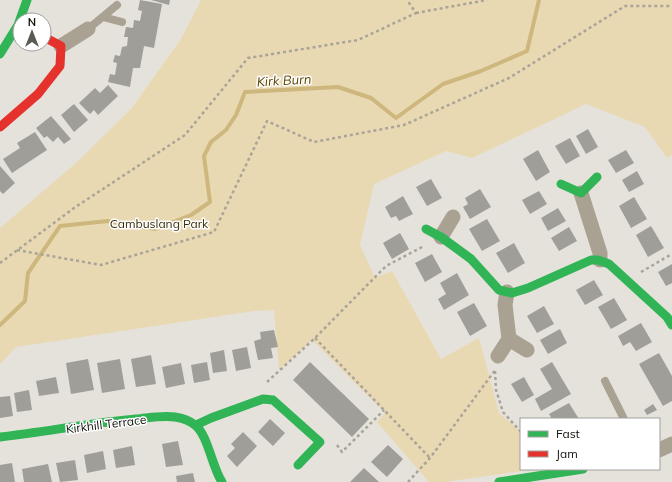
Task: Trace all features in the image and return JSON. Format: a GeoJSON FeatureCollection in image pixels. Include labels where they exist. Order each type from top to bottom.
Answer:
{"type":"FeatureCollection","features":[{"type":"Feature","properties":{"kind":"street"},"geometry":{"type":"LineString","coordinates":[[23,12],[27,0]]}},
{"type":"Feature","properties":{"kind":"street"},"geometry":{"type":"LineString","coordinates":[[61,46],[88,29]]}},
{"type":"Feature","properties":{"kind":"street"},"geometry":{"type":"LineString","coordinates":[[0,54],[12,36]]}},
{"type":"Feature","properties":{"kind":"street"},"geometry":{"type":"LineString","coordinates":[[52,41],[61,46]]}},
{"type":"Feature","properties":{"kind":"street"},"geometry":{"type":"LineString","coordinates":[[0,127],[38,94],[60,66],[61,46]]}},
{"type":"Feature","properties":{"kind":"street"},"geometry":{"type":"LineString","coordinates":[[581,193],[597,177]]}},
{"type":"Feature","properties":{"kind":"street"},"geometry":{"type":"LineString","coordinates":[[561,184],[581,193],[600,253],[600,260]]}},
{"type":"Feature","properties":{"kind":"street"},"geometry":{"type":"LineString","coordinates":[[441,237],[453,217]]}},
{"type":"Feature","properties":{"kind":"street"},"geometry":{"type":"LineString","coordinates":[[426,229],[441,237],[471,259],[499,290],[512,293],[528,288],[583,263],[591,260],[600,260],[609,264],[667,317],[672,325]]}},
{"type":"Feature","properties":{"kind":"street"},"geometry":{"type":"LineString","coordinates":[[498,356],[509,339],[505,305],[507,292]]}},
{"type":"Feature","properties":{"kind":"street"},"geometry":{"type":"LineString","coordinates":[[509,339],[527,350]]}},
{"type":"Feature","properties":{"kind":"street"},"geometry":{"type":"LineString","coordinates":[[222,482],[202,436],[196,426],[211,418],[262,399],[273,400],[320,442],[298,465]]}},
{"type":"Feature","properties":{"kind":"street","name":"Kirkhill Terrace"},"geometry":{"type":"LineString","coordinates":[[0,438],[120,420],[175,417],[186,420],[196,426]]}},
{"type":"Feature","properties":{"kind":"street"},"geometry":{"type":"LineString","coordinates":[[660,450],[672,444]]}},
{"type":"Feature","properties":{"kind":"street"},"geometry":{"type":"LineString","coordinates":[[498,482],[576,470]]}},
{"type":"Feature","properties":{"kind":"lane"},"geometry":{"type":"LineString","coordinates":[[88,29],[117,5]]}},
{"type":"Feature","properties":{"kind":"lane"},"geometry":{"type":"LineString","coordinates":[[103,17],[122,22]]}},
{"type":"Feature","properties":{"kind":"lane"},"geometry":{"type":"LineString","coordinates":[[605,381],[624,418]]}},
{"type":"Feature","properties":{"kind":"path"},"geometry":{"type":"LineString","coordinates":[[407,0],[416,13]]}},
{"type":"Feature","properties":{"kind":"path"},"geometry":{"type":"LineString","coordinates":[[0,263],[74,208],[185,135],[248,58],[358,40],[416,13],[487,0]]}},
{"type":"Feature","properties":{"kind":"path"},"geometry":{"type":"LineString","coordinates":[[17,250],[101,265],[214,232],[267,122],[314,142],[404,125],[509,78],[625,6],[672,6]]}},
{"type":"Feature","properties":{"kind":"path"},"geometry":{"type":"LineString","coordinates":[[262,399],[263,386],[315,338],[386,266],[441,237]]}},
{"type":"Feature","properties":{"kind":"path"},"geometry":{"type":"LineString","coordinates":[[626,280],[672,254]]}},
{"type":"Feature","properties":{"kind":"path"},"geometry":{"type":"LineString","coordinates":[[315,338],[430,458]]}},
{"type":"Feature","properties":{"kind":"path"},"geometry":{"type":"LineString","coordinates":[[408,482],[430,458],[494,370],[502,362],[498,356]]}},
{"type":"Feature","properties":{"kind":"path"},"geometry":{"type":"LineString","coordinates":[[494,370],[496,390],[503,412],[520,431]]}},
{"type":"Feature","properties":{"kind":"path"},"geometry":{"type":"LineString","coordinates":[[320,442],[336,444],[342,452],[384,410]]}},
{"type":"Feature","properties":{"kind":"green space","name":"Cambuslang Park"},"geometry":{"type":"Polygon","coordinates":[[[201,0],[672,0],[672,155],[667,158],[645,127],[586,104],[472,158],[446,151],[374,184],[360,245],[375,278],[392,271],[441,359],[479,338],[499,413],[520,431],[520,470],[530,470],[445,482],[429,482],[377,422],[385,413],[312,340],[279,370],[274,310],[254,311],[16,347],[0,364],[0,228],[76,163],[131,109],[181,39],[201,0]]]}},
{"type":"Feature","properties":{"kind":"building"},"geometry":{"type":"Polygon","coordinates":[[[140,0],[162,4],[154,48],[144,46],[140,68],[133,68],[130,87],[108,82],[110,74],[115,75],[117,63],[113,62],[115,55],[120,56],[122,47],[127,46],[128,37],[124,37],[126,27],[133,28],[134,20],[140,21],[142,11],[138,10],[140,0]]]}},
{"type":"Feature","properties":{"kind":"building"},"geometry":{"type":"Polygon","coordinates":[[[151,0],[170,0],[169,5],[151,0]]]}},
{"type":"Feature","properties":{"kind":"building"},"geometry":{"type":"Polygon","coordinates":[[[108,85],[118,96],[98,115],[94,110],[90,114],[79,103],[95,88],[100,93],[108,85]]]}},
{"type":"Feature","properties":{"kind":"building"},"geometry":{"type":"Polygon","coordinates":[[[74,104],[88,120],[74,132],[61,115],[74,104]]]}},
{"type":"Feature","properties":{"kind":"building"},"geometry":{"type":"Polygon","coordinates":[[[51,116],[71,139],[64,144],[58,137],[53,142],[47,136],[44,138],[36,128],[51,116]]]}},
{"type":"Feature","properties":{"kind":"building"},"geometry":{"type":"Polygon","coordinates":[[[588,129],[598,147],[586,154],[576,136],[588,129]]]}},
{"type":"Feature","properties":{"kind":"building"},"geometry":{"type":"Polygon","coordinates":[[[35,132],[47,150],[12,173],[3,159],[20,148],[17,143],[35,132]]]}},
{"type":"Feature","properties":{"kind":"building"},"geometry":{"type":"Polygon","coordinates":[[[570,138],[580,156],[566,164],[555,146],[570,138]]]}},
{"type":"Feature","properties":{"kind":"building"},"geometry":{"type":"Polygon","coordinates":[[[538,150],[550,172],[536,181],[523,159],[538,150]]]}},
{"type":"Feature","properties":{"kind":"building"},"geometry":{"type":"Polygon","coordinates":[[[626,150],[634,163],[616,173],[608,160],[626,150]]]}},
{"type":"Feature","properties":{"kind":"building"},"geometry":{"type":"Polygon","coordinates":[[[0,166],[15,183],[3,194],[0,191],[0,166]]]}},
{"type":"Feature","properties":{"kind":"building"},"geometry":{"type":"Polygon","coordinates":[[[637,171],[644,184],[629,192],[622,180],[637,171]]]}},
{"type":"Feature","properties":{"kind":"building"},"geometry":{"type":"Polygon","coordinates":[[[431,179],[442,198],[427,206],[416,187],[431,179]]]}},
{"type":"Feature","properties":{"kind":"building"},"geometry":{"type":"Polygon","coordinates":[[[480,189],[491,207],[470,219],[463,207],[468,204],[465,198],[480,189]]]}},
{"type":"Feature","properties":{"kind":"building"},"geometry":{"type":"Polygon","coordinates":[[[539,191],[547,204],[530,214],[522,200],[539,191]]]}},
{"type":"Feature","properties":{"kind":"building"},"geometry":{"type":"Polygon","coordinates":[[[403,196],[413,214],[399,221],[396,216],[391,218],[385,207],[403,196]]]}},
{"type":"Feature","properties":{"kind":"building"},"geometry":{"type":"Polygon","coordinates":[[[634,197],[647,219],[631,228],[619,206],[634,197]]]}},
{"type":"Feature","properties":{"kind":"building"},"geometry":{"type":"Polygon","coordinates":[[[558,208],[566,221],[548,231],[541,218],[558,208]]]}},
{"type":"Feature","properties":{"kind":"building"},"geometry":{"type":"Polygon","coordinates":[[[487,219],[500,241],[482,251],[469,229],[487,219]]]}},
{"type":"Feature","properties":{"kind":"building"},"geometry":{"type":"Polygon","coordinates":[[[651,226],[664,248],[648,257],[636,235],[651,226]]]}},
{"type":"Feature","properties":{"kind":"building"},"geometry":{"type":"Polygon","coordinates":[[[569,227],[577,241],[559,251],[551,238],[569,227]]]}},
{"type":"Feature","properties":{"kind":"building"},"geometry":{"type":"Polygon","coordinates":[[[400,233],[409,249],[392,259],[383,243],[400,233]]]}},
{"type":"Feature","properties":{"kind":"building"},"geometry":{"type":"Polygon","coordinates":[[[514,243],[525,263],[508,273],[496,253],[514,243]]]}},
{"type":"Feature","properties":{"kind":"building"},"geometry":{"type":"Polygon","coordinates":[[[432,254],[442,272],[425,282],[415,263],[432,254]]]}},
{"type":"Feature","properties":{"kind":"building"},"geometry":{"type":"Polygon","coordinates":[[[672,264],[672,283],[666,286],[658,272],[672,264]]]}},
{"type":"Feature","properties":{"kind":"building"},"geometry":{"type":"Polygon","coordinates":[[[457,273],[469,295],[444,310],[438,299],[446,294],[440,283],[457,273]]]}},
{"type":"Feature","properties":{"kind":"building"},"geometry":{"type":"Polygon","coordinates":[[[594,280],[603,295],[585,305],[576,290],[594,280]]]}},
{"type":"Feature","properties":{"kind":"building"},"geometry":{"type":"Polygon","coordinates":[[[614,298],[627,320],[611,329],[598,307],[614,298]]]}},
{"type":"Feature","properties":{"kind":"building"},"geometry":{"type":"Polygon","coordinates":[[[474,303],[487,326],[470,336],[457,312],[474,303]]]}},
{"type":"Feature","properties":{"kind":"building"},"geometry":{"type":"Polygon","coordinates":[[[544,306],[554,324],[537,333],[527,316],[544,306]]]}},
{"type":"Feature","properties":{"kind":"building"},"geometry":{"type":"Polygon","coordinates":[[[641,323],[652,342],[636,351],[630,342],[623,346],[618,336],[641,323]]]}},
{"type":"Feature","properties":{"kind":"building"},"geometry":{"type":"Polygon","coordinates":[[[560,329],[567,343],[548,354],[540,340],[560,329]]]}},
{"type":"Feature","properties":{"kind":"building"},"geometry":{"type":"Polygon","coordinates":[[[274,330],[278,347],[271,348],[273,358],[258,360],[254,341],[261,339],[260,332],[274,330]]]}},
{"type":"Feature","properties":{"kind":"building"},"geometry":{"type":"Polygon","coordinates":[[[247,347],[251,368],[236,371],[232,350],[247,347]]]}},
{"type":"Feature","properties":{"kind":"building"},"geometry":{"type":"Polygon","coordinates":[[[224,350],[227,371],[213,373],[210,353],[224,350]]]}},
{"type":"Feature","properties":{"kind":"building"},"geometry":{"type":"Polygon","coordinates":[[[659,353],[672,376],[672,401],[663,406],[639,364],[659,353]]]}},
{"type":"Feature","properties":{"kind":"building"},"geometry":{"type":"Polygon","coordinates":[[[151,355],[156,384],[136,387],[131,359],[151,355]]]}},
{"type":"Feature","properties":{"kind":"building"},"geometry":{"type":"Polygon","coordinates":[[[88,359],[94,390],[71,394],[66,363],[88,359]]]}},
{"type":"Feature","properties":{"kind":"building"},"geometry":{"type":"Polygon","coordinates":[[[120,359],[125,389],[102,393],[97,363],[120,359]]]}},
{"type":"Feature","properties":{"kind":"building"},"geometry":{"type":"Polygon","coordinates":[[[207,362],[210,380],[194,383],[191,365],[207,362]]]}},
{"type":"Feature","properties":{"kind":"building"},"geometry":{"type":"Polygon","coordinates":[[[310,362],[369,419],[352,437],[293,380],[310,362]]]}},
{"type":"Feature","properties":{"kind":"building"},"geometry":{"type":"Polygon","coordinates":[[[552,362],[571,394],[541,411],[535,399],[552,389],[540,369],[552,362]]]}},
{"type":"Feature","properties":{"kind":"building"},"geometry":{"type":"Polygon","coordinates":[[[181,363],[185,384],[166,388],[162,367],[181,363]]]}},
{"type":"Feature","properties":{"kind":"building"},"geometry":{"type":"Polygon","coordinates":[[[56,377],[59,393],[39,396],[36,381],[56,377]]]}},
{"type":"Feature","properties":{"kind":"building"},"geometry":{"type":"Polygon","coordinates":[[[524,377],[534,395],[522,402],[511,384],[524,377]]]}},
{"type":"Feature","properties":{"kind":"building"},"geometry":{"type":"Polygon","coordinates":[[[29,390],[32,410],[17,412],[14,393],[29,390]]]}},
{"type":"Feature","properties":{"kind":"building"},"geometry":{"type":"Polygon","coordinates":[[[10,396],[13,416],[0,418],[0,397],[10,396]]]}},
{"type":"Feature","properties":{"kind":"building"},"geometry":{"type":"Polygon","coordinates":[[[569,403],[578,418],[551,418],[549,414],[569,403]]]}},
{"type":"Feature","properties":{"kind":"building"},"geometry":{"type":"Polygon","coordinates":[[[653,404],[657,410],[647,415],[644,410],[653,404]]]}},
{"type":"Feature","properties":{"kind":"building"},"geometry":{"type":"Polygon","coordinates":[[[270,419],[285,433],[273,446],[258,432],[270,419]]]}},
{"type":"Feature","properties":{"kind":"building"},"geometry":{"type":"Polygon","coordinates":[[[243,432],[257,446],[237,467],[227,456],[235,448],[231,444],[243,432]]]}},
{"type":"Feature","properties":{"kind":"building"},"geometry":{"type":"Polygon","coordinates":[[[178,441],[183,465],[166,467],[162,444],[178,441]]]}},
{"type":"Feature","properties":{"kind":"building"},"geometry":{"type":"Polygon","coordinates":[[[388,445],[403,459],[387,477],[371,462],[388,445]]]}},
{"type":"Feature","properties":{"kind":"building"},"geometry":{"type":"Polygon","coordinates":[[[132,446],[135,465],[116,468],[113,450],[132,446]]]}},
{"type":"Feature","properties":{"kind":"building"},"geometry":{"type":"Polygon","coordinates":[[[103,451],[106,469],[87,473],[84,455],[103,451]]]}},
{"type":"Feature","properties":{"kind":"building"},"geometry":{"type":"Polygon","coordinates":[[[75,460],[78,480],[60,482],[56,463],[75,460]]]}},
{"type":"Feature","properties":{"kind":"building"},"geometry":{"type":"Polygon","coordinates":[[[12,463],[15,482],[0,482],[0,465],[12,463]]]}},
{"type":"Feature","properties":{"kind":"building"},"geometry":{"type":"Polygon","coordinates":[[[48,464],[52,482],[24,482],[22,469],[48,464]]]}},
{"type":"Feature","properties":{"kind":"building"},"geometry":{"type":"Polygon","coordinates":[[[364,468],[379,482],[350,482],[364,468]]]}},
{"type":"Feature","properties":{"kind":"building"},"geometry":{"type":"Polygon","coordinates":[[[193,473],[195,482],[177,482],[176,476],[193,473]]]}},
{"type":"Feature","properties":{"kind":"waterway","name":"Kirk Burn"},"geometry":{"type":"LineString","coordinates":[[0,325],[25,301],[28,273],[60,226],[108,221],[155,229],[191,215],[210,202],[204,156],[211,142],[226,130],[236,115],[245,92],[338,87],[371,98],[396,118],[443,84],[481,71],[527,51],[539,0]]}},
{"type":"Feature","properties":{"kind":"traffic: fast"},"geometry":{"type":"LineString","coordinates":[[0,54],[18,25],[27,0]]}},
{"type":"Feature","properties":{"kind":"traffic: fast"},"geometry":{"type":"LineString","coordinates":[[561,184],[581,193],[597,177]]}},
{"type":"Feature","properties":{"kind":"traffic: fast"},"geometry":{"type":"LineString","coordinates":[[426,229],[441,237],[471,259],[499,290],[512,293],[528,288],[591,260],[598,260],[609,264],[667,317],[672,325]]}},
{"type":"Feature","properties":{"kind":"traffic: fast"},"geometry":{"type":"LineString","coordinates":[[196,425],[263,399],[273,400],[320,442],[298,465]]}},
{"type":"Feature","properties":{"kind":"traffic: fast"},"geometry":{"type":"LineString","coordinates":[[0,437],[160,416],[178,417],[191,422],[199,430],[207,443],[215,468],[222,482]]}},
{"type":"Feature","properties":{"kind":"traffic: fast"},"geometry":{"type":"LineString","coordinates":[[499,482],[577,470]]}},
{"type":"Feature","properties":{"kind":"traffic: jam"},"geometry":{"type":"LineString","coordinates":[[0,127],[38,94],[60,66],[61,46],[52,41]]}}]}
